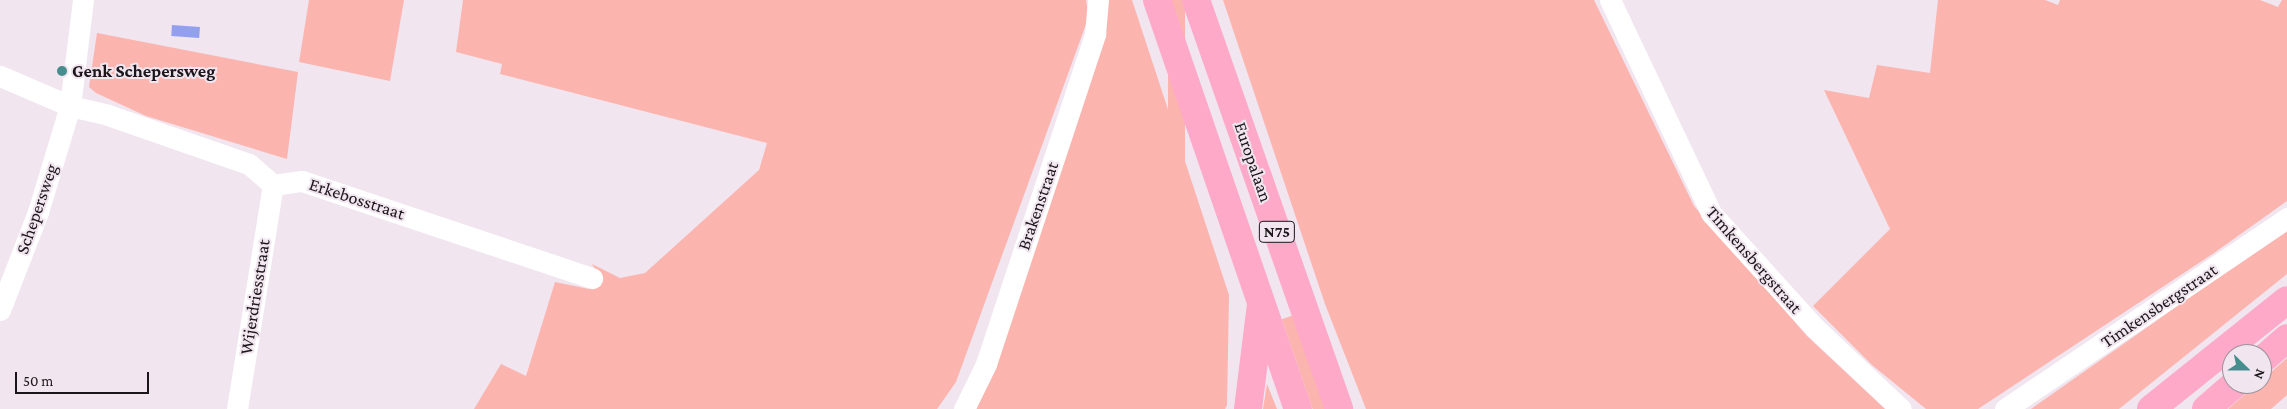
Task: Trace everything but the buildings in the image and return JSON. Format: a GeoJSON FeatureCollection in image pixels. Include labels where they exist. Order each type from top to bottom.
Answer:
{"type":"FeatureCollection","features":[{"type":"Feature","properties":{"kind":"highway","name":"N75"},"geometry":{"type":"LineString","coordinates":[[1157,0],[1298,409]]}},
{"type":"Feature","properties":{"kind":"highway","name":"Europalaan"},"geometry":{"type":"LineString","coordinates":[[1196,0],[1339,409]]}},
{"type":"Feature","properties":{"kind":"highway"},"geometry":{"type":"LineString","coordinates":[[1248,409],[1262,300]]}},
{"type":"Feature","properties":{"kind":"highway"},"geometry":{"type":"LineString","coordinates":[[2151,409],[2287,300]]}},
{"type":"Feature","properties":{"kind":"highway"},"geometry":{"type":"LineString","coordinates":[[2272,351],[2287,338]]}},
{"type":"Feature","properties":{"kind":"highway"},"geometry":{"type":"LineString","coordinates":[[1318,349],[1353,409]]}},
{"type":"Feature","properties":{"kind":"highway"},"geometry":{"type":"LineString","coordinates":[[2206,409],[2223,394]]}},
{"type":"Feature","properties":{"kind":"street","name":"Schepersweg"},"geometry":{"type":"LineString","coordinates":[[0,310],[38,212],[70,106],[84,0]]}},
{"type":"Feature","properties":{"kind":"street","name":"Brakenstraat"},"geometry":{"type":"LineString","coordinates":[[964,409],[986,364],[1095,34],[1098,0]]}},
{"type":"Feature","properties":{"kind":"street","name":"Timkensbergstraat"},"geometry":{"type":"LineString","coordinates":[[1610,0],[1711,213],[1815,328],[1901,409]]}},
{"type":"Feature","properties":{"kind":"street"},"geometry":{"type":"LineString","coordinates":[[0,76],[70,106],[108,116],[249,164],[273,185]]}},
{"type":"Feature","properties":{"kind":"street","name":"Erkebosstraat"},"geometry":{"type":"LineString","coordinates":[[273,185],[302,181],[592,278]]}},
{"type":"Feature","properties":{"kind":"street","name":"Wijerdriesstraat"},"geometry":{"type":"LineString","coordinates":[[237,409],[273,185]]}},
{"type":"Feature","properties":{"kind":"street","name":"Timkensbergstraat"},"geometry":{"type":"LineString","coordinates":[[2005,409],[2287,218]]}},
{"type":"Feature","properties":{"kind":"shaded area"},"geometry":{"type":"Polygon","coordinates":[[[309,0],[404,0],[390,81],[299,62],[309,0]]]}},
{"type":"Feature","properties":{"kind":"shaded area"},"geometry":{"type":"Polygon","coordinates":[[[463,0],[1086,0],[1089,16],[956,382],[937,409],[474,409],[501,364],[526,376],[555,282],[589,289],[595,269],[592,264],[620,278],[645,273],[759,170],[767,143],[500,74],[502,64],[456,52],[463,0]]]}},
{"type":"Feature","properties":{"kind":"shaded area"},"geometry":{"type":"Polygon","coordinates":[[[1103,0],[1132,0],[1229,295],[1227,405],[1225,409],[973,409],[1103,0]]]}},
{"type":"Feature","properties":{"kind":"shaded area"},"geometry":{"type":"Polygon","coordinates":[[[1168,0],[1185,0],[1185,299],[1168,299],[1168,0]]]}},
{"type":"Feature","properties":{"kind":"shaded area"},"geometry":{"type":"Polygon","coordinates":[[[1223,0],[1594,0],[1694,206],[1807,336],[1885,409],[1366,409],[1325,304],[1223,0]]]}},
{"type":"Feature","properties":{"kind":"shaded area"},"geometry":{"type":"Polygon","coordinates":[[[1938,0],[2045,0],[2058,5],[2060,0],[2260,0],[2278,7],[2282,0],[2287,0],[2287,201],[2214,253],[1978,409],[1926,409],[1872,365],[1813,306],[1890,229],[1824,90],[1869,98],[1877,65],[1930,73],[1938,0]]]}},
{"type":"Feature","properties":{"kind":"shaded area"},"geometry":{"type":"Polygon","coordinates":[[[97,33],[298,72],[287,159],[146,116],[96,93],[89,87],[97,33]]]}},
{"type":"Feature","properties":{"kind":"shaded area"},"geometry":{"type":"Polygon","coordinates":[[[2287,229],[2287,274],[2119,409],[2031,409],[2287,229]]]}},
{"type":"Feature","properties":{"kind":"shaded area"},"geometry":{"type":"Polygon","coordinates":[[[1294,315],[1326,409],[1313,409],[1282,319],[1294,315]]]}},
{"type":"Feature","properties":{"kind":"shaded area"},"geometry":{"type":"Polygon","coordinates":[[[2287,358],[2287,395],[2271,409],[2228,409],[2245,394],[2272,394],[2272,371],[2287,358]]]}},
{"type":"Feature","properties":{"kind":"shaded area"},"geometry":{"type":"Polygon","coordinates":[[[1267,384],[1277,409],[1263,409],[1267,384]]]}},
{"type":"Feature","properties":{"kind":"water"},"geometry":{"type":"Polygon","coordinates":[[[172,25],[200,27],[199,38],[171,36],[172,25]]]}},
{"type":"Feature","properties":{"kind":"place","name":"Genk Schepersweg"},"geometry":{"type":"Point","coordinates":[62,71]}}]}
